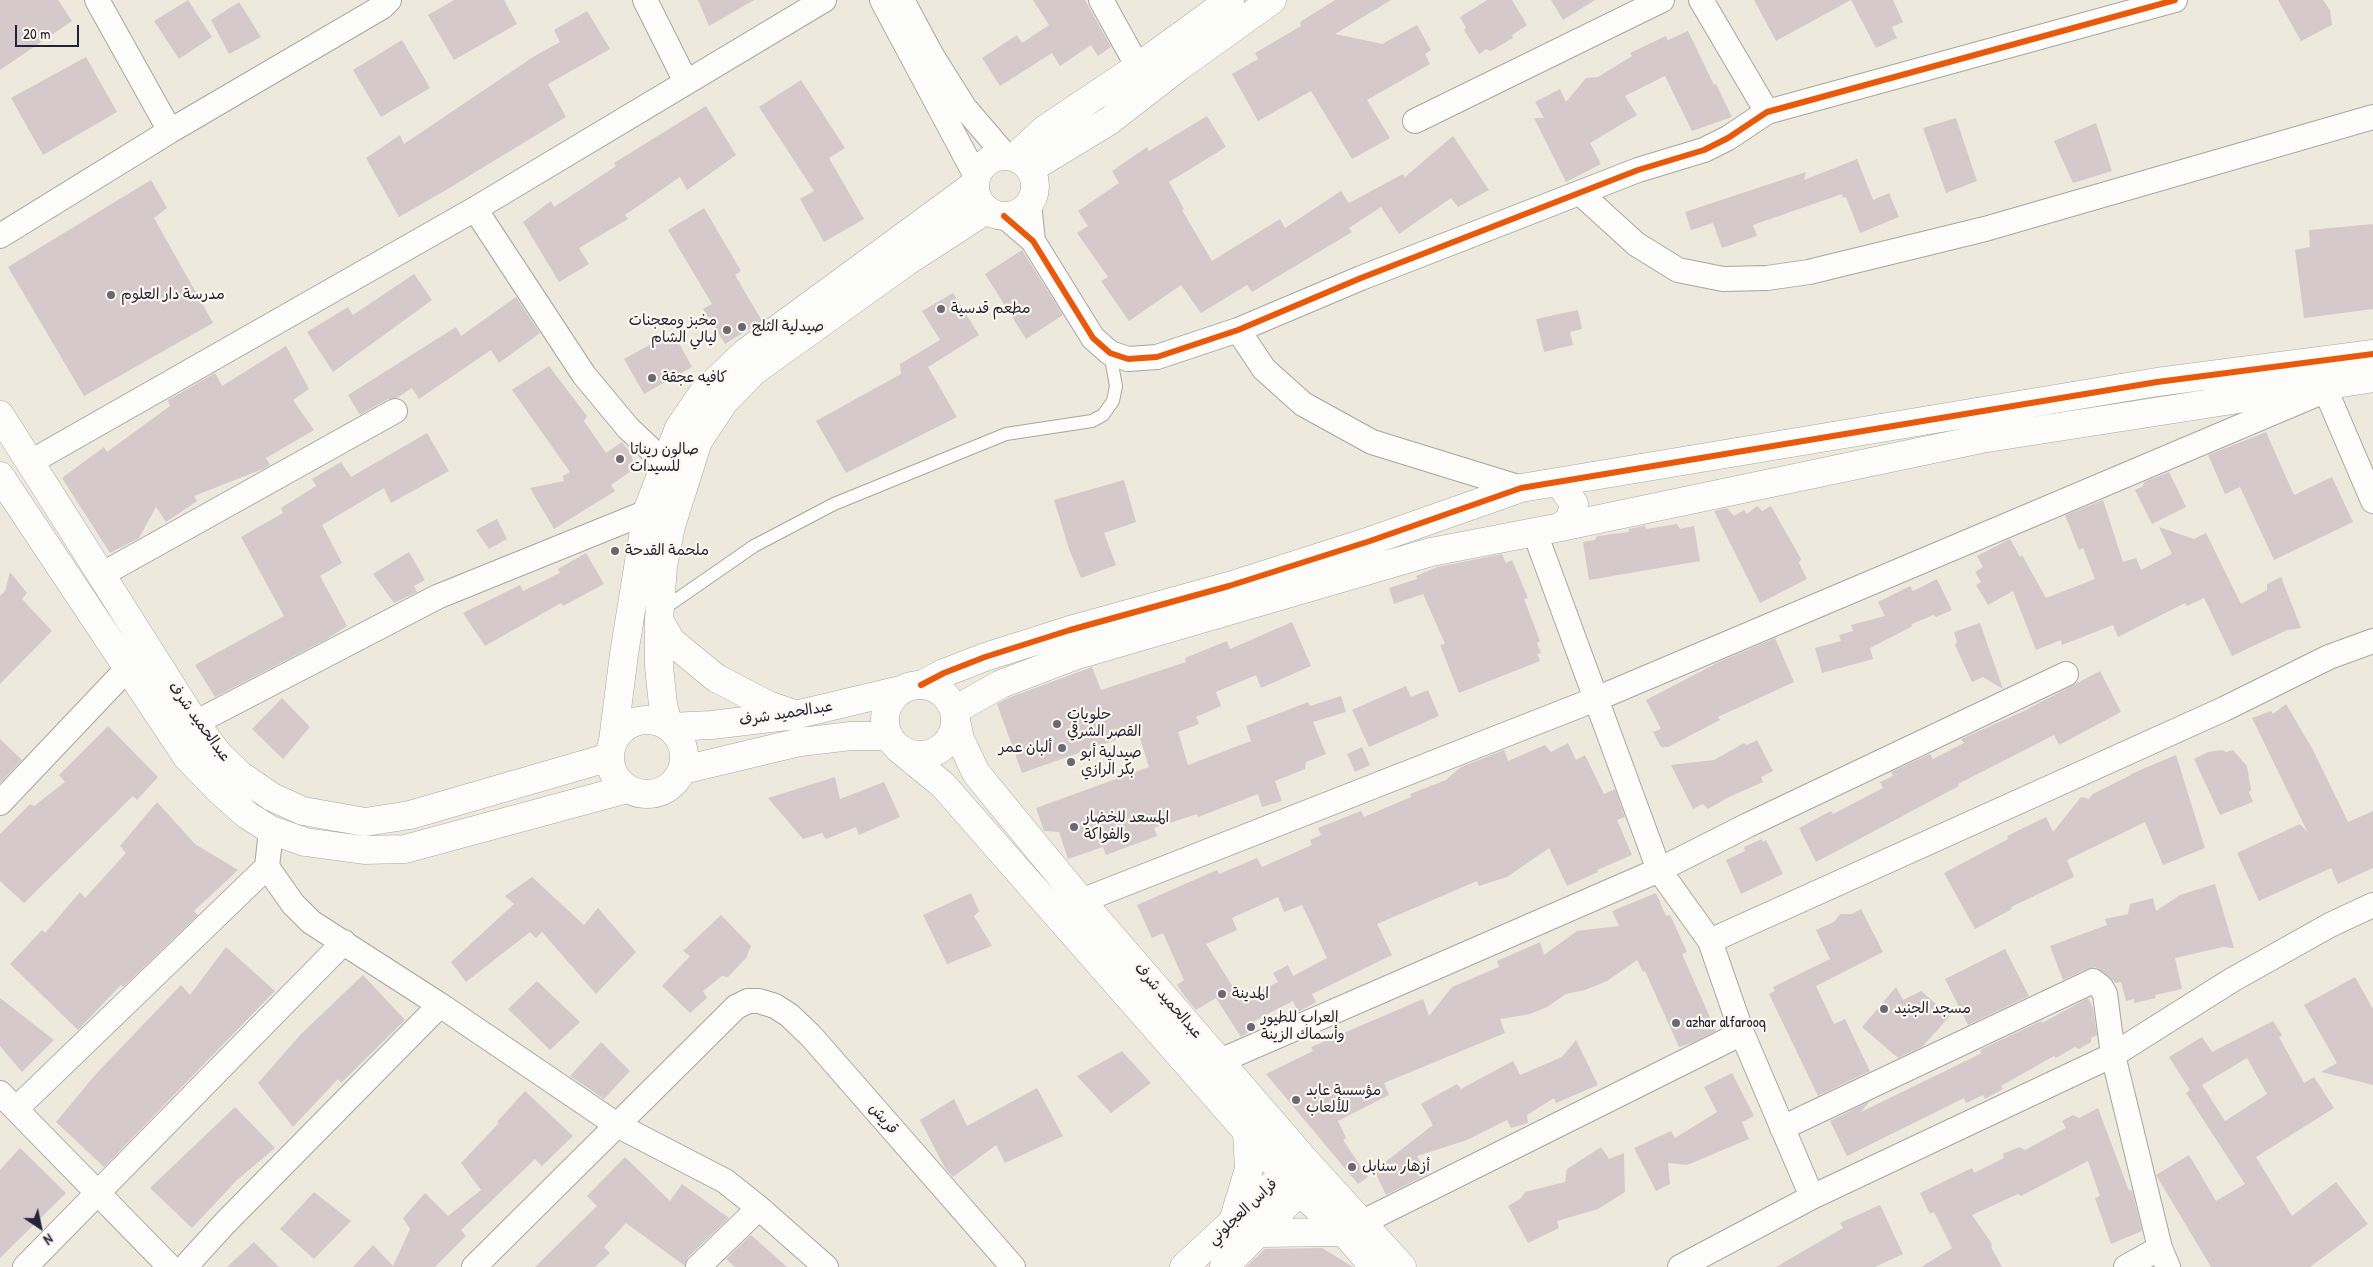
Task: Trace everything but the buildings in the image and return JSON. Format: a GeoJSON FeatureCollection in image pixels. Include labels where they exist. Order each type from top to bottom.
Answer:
{"type":"FeatureCollection","features":[{"type":"Feature","properties":{"kind":"street"},"geometry":{"type":"LineString","coordinates":[[97,0],[170,131]]}},
{"type":"Feature","properties":{"kind":"street"},"geometry":{"type":"LineString","coordinates":[[0,236],[170,131],[382,7],[389,0]]}},
{"type":"Feature","properties":{"kind":"street"},"geometry":{"type":"LineString","coordinates":[[644,0],[686,82]]}},
{"type":"Feature","properties":{"kind":"street"},"geometry":{"type":"LineString","coordinates":[[29,463],[475,209],[824,0]]}},
{"type":"Feature","properties":{"kind":"street"},"geometry":{"type":"LineString","coordinates":[[882,0],[975,181],[980,203],[1033,241],[1093,338],[1110,353],[1128,359],[1157,357],[1238,330],[1362,278],[1638,170],[1704,150],[1728,138],[1767,112],[2175,0]]}},
{"type":"Feature","properties":{"kind":"street"},"geometry":{"type":"LineString","coordinates":[[902,0],[932,56],[964,107],[1017,160],[1035,186],[1029,204],[1033,241]]}},
{"type":"Feature","properties":{"kind":"street"},"geometry":{"type":"LineString","coordinates":[[1101,0],[1138,67]]}},
{"type":"Feature","properties":{"kind":"street"},"geometry":{"type":"LineString","coordinates":[[1017,160],[1044,130],[1138,67],[1230,0]]}},
{"type":"Feature","properties":{"kind":"street"},"geometry":{"type":"LineString","coordinates":[[1029,204],[1013,215],[995,213],[906,262],[754,371],[724,402],[698,441],[671,526],[663,566],[659,620],[659,666],[663,705],[670,727],[682,742],[685,761],[683,770],[678,778],[664,791],[644,794],[627,788],[614,775],[612,749],[624,654],[647,512],[664,462],[679,428],[703,393],[723,373],[798,312],[975,181],[988,161],[1017,160],[1109,121],[1180,66],[1272,0]]}},
{"type":"Feature","properties":{"kind":"street"},"geometry":{"type":"LineString","coordinates":[[1415,121],[1662,0]]}},
{"type":"Feature","properties":{"kind":"street"},"geometry":{"type":"LineString","coordinates":[[1701,0],[1767,112]]}},
{"type":"Feature","properties":{"kind":"street"},"geometry":{"type":"LineString","coordinates":[[1580,193],[1636,244],[1678,270],[1723,279],[1767,278],[1809,272],[1985,229],[2373,117]]}},
{"type":"Feature","properties":{"kind":"street"},"geometry":{"type":"LineString","coordinates":[[475,209],[584,376],[628,428],[664,462]]}},
{"type":"Feature","properties":{"kind":"street"},"geometry":{"type":"LineString","coordinates":[[1238,330],[1264,369],[1303,404],[1372,442],[1521,488]]}},
{"type":"Feature","properties":{"kind":"street","name":"عبدالحميد شرف"},"geometry":{"type":"LineString","coordinates":[[670,727],[712,725],[795,715],[848,704],[910,687],[985,657],[1070,630],[1229,586],[1411,528],[1521,488],[2156,382],[2373,354]]}},
{"type":"Feature","properties":{"kind":"street"},"geometry":{"type":"LineString","coordinates":[[955,715],[1000,684],[1077,655],[1431,552],[1561,527],[1981,439],[2325,387],[2373,378]]}},
{"type":"Feature","properties":{"kind":"street"},"geometry":{"type":"LineString","coordinates":[[2325,387],[2373,501]]}},
{"type":"Feature","properties":{"kind":"street"},"geometry":{"type":"LineString","coordinates":[[1081,901],[1596,699],[2325,387]]}},
{"type":"Feature","properties":{"kind":"street"},"geometry":{"type":"LineString","coordinates":[[101,575],[395,411]]}},
{"type":"Feature","properties":{"kind":"street","name":"عبدالحميد شرف"},"geometry":{"type":"LineString","coordinates":[[0,415],[195,723],[220,755],[240,775],[272,797],[303,811],[366,822],[410,815],[565,771],[612,749]]}},
{"type":"Feature","properties":{"kind":"street","name":"عبدالحميد شرف"},"geometry":{"type":"LineString","coordinates":[[0,476],[127,669],[188,757],[218,790],[248,815],[271,830],[305,842],[364,850],[405,849],[576,804],[627,788]]}},
{"type":"Feature","properties":{"kind":"street"},"geometry":{"type":"LineString","coordinates":[[1559,482],[1574,504],[1570,519],[1561,527]]}},
{"type":"Feature","properties":{"kind":"street"},"geometry":{"type":"LineString","coordinates":[[1489,499],[1484,508],[1486,524],[1500,539]]}},
{"type":"Feature","properties":{"kind":"street"},"geometry":{"type":"LineString","coordinates":[[195,723],[436,597],[647,512]]}},
{"type":"Feature","properties":{"kind":"street"},"geometry":{"type":"LineString","coordinates":[[1535,532],[1659,870],[1710,941],[1742,1033],[1812,1197]]}},
{"type":"Feature","properties":{"kind":"street"},"geometry":{"type":"LineString","coordinates":[[659,620],[671,641],[716,678],[768,705],[795,715]]}},
{"type":"Feature","properties":{"kind":"street"},"geometry":{"type":"LineString","coordinates":[[1710,941],[2215,713],[2329,657],[2373,641]]}},
{"type":"Feature","properties":{"kind":"street"},"geometry":{"type":"LineString","coordinates":[[0,803],[127,669]]}},
{"type":"Feature","properties":{"kind":"street"},"geometry":{"type":"LineString","coordinates":[[1220,1061],[1659,870],[1748,825],[2066,674]]}},
{"type":"Feature","properties":{"kind":"street"},"geometry":{"type":"LineString","coordinates":[[910,687],[932,687],[942,692],[955,715],[954,732],[941,750],[920,756],[909,754],[893,743],[885,716],[887,706],[910,687]]}},
{"type":"Feature","properties":{"kind":"street","name":"عبدالحميد شرف"},"geometry":{"type":"LineString","coordinates":[[955,715],[964,748],[976,772],[1081,901],[1220,1061],[1301,1174]]}},
{"type":"Feature","properties":{"kind":"street"},"geometry":{"type":"LineString","coordinates":[[612,749],[619,732],[638,721],[654,721],[670,727]]}},
{"type":"Feature","properties":{"kind":"street","name":"عبدالحميد شرف"},"geometry":{"type":"LineString","coordinates":[[683,770],[800,742],[851,736],[893,743],[943,785],[1247,1132],[1301,1174],[1353,1227],[1402,1267]]}},
{"type":"Feature","properties":{"kind":"street"},"geometry":{"type":"LineString","coordinates":[[565,771],[575,785],[576,804]]}},
{"type":"Feature","properties":{"kind":"street"},"geometry":{"type":"LineString","coordinates":[[271,830],[267,867],[292,904],[311,922],[440,1005],[617,1125],[725,1182],[760,1208],[826,1267]]}},
{"type":"Feature","properties":{"kind":"street"},"geometry":{"type":"LineString","coordinates":[[170,1267],[8,1101],[267,867]]}},
{"type":"Feature","properties":{"kind":"street"},"geometry":{"type":"LineString","coordinates":[[1680,1267],[1812,1197],[2113,1055],[2232,980],[2330,925],[2373,905]]}},
{"type":"Feature","properties":{"kind":"street"},"geometry":{"type":"LineString","coordinates":[[25,1267],[344,942]]}},
{"type":"Feature","properties":{"kind":"street"},"geometry":{"type":"LineString","coordinates":[[1782,1128],[2088,982],[2097,983],[2105,994],[2113,1055],[2164,1258],[2126,1267]]}},
{"type":"Feature","properties":{"kind":"street","name":"قريش"},"geometry":{"type":"LineString","coordinates":[[617,1125],[736,1007],[748,1001],[759,1001],[775,1006],[789,1015],[817,1044],[1013,1267]]}},
{"type":"Feature","properties":{"kind":"street"},"geometry":{"type":"LineString","coordinates":[[185,1267],[225,1223],[440,1005]]}},
{"type":"Feature","properties":{"kind":"street"},"geometry":{"type":"LineString","coordinates":[[1259,1233],[1353,1227],[1742,1033]]}},
{"type":"Feature","properties":{"kind":"street"},"geometry":{"type":"LineString","coordinates":[[474,1267],[617,1125]]}},
{"type":"Feature","properties":{"kind":"street"},"geometry":{"type":"LineString","coordinates":[[1234,1218],[1249,1169],[1247,1132]]}},
{"type":"Feature","properties":{"kind":"street","name":"فراس العجلوني"},"geometry":{"type":"LineString","coordinates":[[1184,1267],[1234,1218],[1301,1174]]}},
{"type":"Feature","properties":{"kind":"street","name":"فراس العجلوني"},"geometry":{"type":"LineString","coordinates":[[1224,1267],[1259,1233],[1301,1174]]}},
{"type":"Feature","properties":{"kind":"street"},"geometry":{"type":"LineString","coordinates":[[698,1267],[760,1208]]}},
{"type":"Feature","properties":{"kind":"street","name":"عبدالحميد شرف"},"geometry":{"type":"LineString","coordinates":[[1353,1227],[1374,1267]]}},
{"type":"Feature","properties":{"kind":"lane"},"geometry":{"type":"LineString","coordinates":[[659,620],[666,607],[711,574],[754,546],[834,504],[1006,434],[1092,421],[1103,415],[1113,401],[1116,386],[1110,353]]}},
{"type":"Feature","properties":{"kind":"cycle path"},"geometry":{"type":"LineString","coordinates":[[1004,216],[1033,241],[1093,338],[1110,353],[1128,359],[1157,357],[1238,330],[1361,278],[1638,170],[1704,150],[1728,138],[1767,112],[2175,0]]}},
{"type":"Feature","properties":{"kind":"cycle path"},"geometry":{"type":"LineString","coordinates":[[921,685],[944,673],[985,657],[1070,630],[1229,586],[1370,541],[1521,488],[2157,382],[2373,354]]}},
{"type":"Feature","properties":{"kind":"place","name":"مدرسة دار العلوم"},"geometry":{"type":"Point","coordinates":[111,295]}},
{"type":"Feature","properties":{"kind":"place","name":"مطعم قدسية"},"geometry":{"type":"Point","coordinates":[941,309]}},
{"type":"Feature","properties":{"kind":"place","name":"صيدلية الثلج"},"geometry":{"type":"Point","coordinates":[742,327]}},
{"type":"Feature","properties":{"kind":"place","name":"مخبز ومعجنات ليالي الشام"},"geometry":{"type":"Point","coordinates":[727,330]}},
{"type":"Feature","properties":{"kind":"place","name":"كافيه عجقة"},"geometry":{"type":"Point","coordinates":[652,378]}},
{"type":"Feature","properties":{"kind":"place","name":"صالون ريناتا للسيدات"},"geometry":{"type":"Point","coordinates":[620,459]}},
{"type":"Feature","properties":{"kind":"place","name":"ملحمة القدحة"},"geometry":{"type":"Point","coordinates":[615,551]}},
{"type":"Feature","properties":{"kind":"place","name":"حلويات القصر الشرقي"},"geometry":{"type":"Point","coordinates":[1057,724]}},
{"type":"Feature","properties":{"kind":"place","name":"ألبان عمر"},"geometry":{"type":"Point","coordinates":[1062,748]}},
{"type":"Feature","properties":{"kind":"place","name":"صيدلية أبو بكر الرازي"},"geometry":{"type":"Point","coordinates":[1071,762]}},
{"type":"Feature","properties":{"kind":"place","name":"المسعد للخضار والفواكة"},"geometry":{"type":"Point","coordinates":[1074,827]}},
{"type":"Feature","properties":{"kind":"place","name":"المدينة"},"geometry":{"type":"Point","coordinates":[1222,994]}},
{"type":"Feature","properties":{"kind":"place","name":"مسجد الجنيد"},"geometry":{"type":"Point","coordinates":[1884,1009]}},
{"type":"Feature","properties":{"kind":"place","name":"azhar alfarooq"},"geometry":{"type":"Point","coordinates":[1676,1023]}},
{"type":"Feature","properties":{"kind":"place","name":"العراب للطيور وأسماك الزينة"},"geometry":{"type":"Point","coordinates":[1251,1027]}},
{"type":"Feature","properties":{"kind":"place","name":"مؤسسة عابد للألعاب"},"geometry":{"type":"Point","coordinates":[1296,1100]}},
{"type":"Feature","properties":{"kind":"place","name":"أزهار سنابل"},"geometry":{"type":"Point","coordinates":[1352,1167]}}]}
